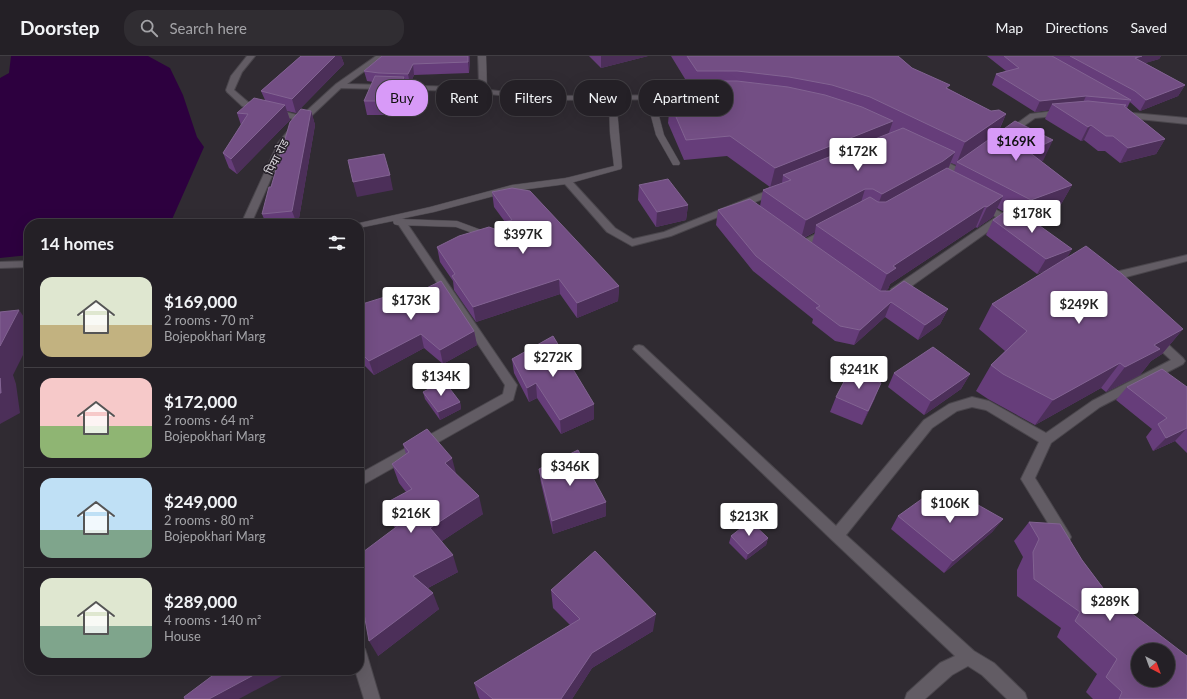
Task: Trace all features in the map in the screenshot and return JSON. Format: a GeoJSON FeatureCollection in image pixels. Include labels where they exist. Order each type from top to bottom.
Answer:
{"type":"FeatureCollection","features":[{"type":"Feature","properties":{"kind":"street"},"geometry":{"type":"LineString","coordinates":[[251,56],[238,70],[232,80],[230,90],[245,104],[303,119]]}},
{"type":"Feature","properties":{"kind":"street","name":"पिया रोड"},"geometry":{"type":"LineString","coordinates":[[248,219],[282,143],[303,119],[339,86],[380,56]]}},
{"type":"Feature","properties":{"kind":"street"},"geometry":{"type":"LineString","coordinates":[[339,86],[436,88]]}},
{"type":"Feature","properties":{"kind":"street"},"geometry":{"type":"LineString","coordinates":[[492,92],[545,98],[574,98]]}},
{"type":"Feature","properties":{"kind":"street"},"geometry":{"type":"LineString","coordinates":[[1130,109],[1140,117]]}},
{"type":"Feature","properties":{"kind":"street"},"geometry":{"type":"LineString","coordinates":[[998,140],[1033,116],[1074,112]]}},
{"type":"Feature","properties":{"kind":"street"},"geometry":{"type":"LineString","coordinates":[[1110,114],[1187,121]]}},
{"type":"Feature","properties":{"kind":"street"},"geometry":{"type":"LineString","coordinates":[[924,154],[956,170]]}},
{"type":"Feature","properties":{"kind":"street"},"geometry":{"type":"LineString","coordinates":[[567,181],[611,230],[632,243],[668,234],[788,186]]}},
{"type":"Feature","properties":{"kind":"street"},"geometry":{"type":"LineString","coordinates":[[971,200],[1022,228]]}},
{"type":"Feature","properties":{"kind":"street"},"geometry":{"type":"LineString","coordinates":[[743,204],[756,213]]}},
{"type":"Feature","properties":{"kind":"street"},"geometry":{"type":"LineString","coordinates":[[886,298],[1003,217]]}},
{"type":"Feature","properties":{"kind":"street"},"geometry":{"type":"LineString","coordinates":[[364,478],[509,397],[511,385],[401,221]]}},
{"type":"Feature","properties":{"kind":"street"},"geometry":{"type":"LineString","coordinates":[[813,254],[797,243],[835,227]]}},
{"type":"Feature","properties":{"kind":"street"},"geometry":{"type":"LineString","coordinates":[[1105,292],[1093,281],[1187,258]]}},
{"type":"Feature","properties":{"kind":"street"},"geometry":{"type":"LineString","coordinates":[[0,265],[24,264]]}},
{"type":"Feature","properties":{"kind":"street"},"geometry":{"type":"LineString","coordinates":[[1069,546],[1028,479],[1046,440],[1096,404],[1179,361],[1144,329]]}},
{"type":"Feature","properties":{"kind":"street"},"geometry":{"type":"LineString","coordinates":[[639,349],[968,657],[988,669],[1019,699]]}},
{"type":"Feature","properties":{"kind":"street"},"geometry":{"type":"LineString","coordinates":[[837,536],[928,424],[953,407],[972,402],[989,406],[1046,440]]}},
{"type":"Feature","properties":{"kind":"street"},"geometry":{"type":"LineString","coordinates":[[913,699],[946,668],[968,657]]}},
{"type":"Feature","properties":{"kind":"street"},"geometry":{"type":"LineString","coordinates":[[364,672],[372,699]]}},
{"type":"Feature","properties":{"kind":"lane"},"geometry":{"type":"LineString","coordinates":[[482,56],[482,80]]}},
{"type":"Feature","properties":{"kind":"lane"},"geometry":{"type":"LineString","coordinates":[[364,224],[431,210],[512,188],[567,181],[618,167],[613,116]]}},
{"type":"Feature","properties":{"kind":"lane"},"geometry":{"type":"LineString","coordinates":[[655,116],[660,135],[676,163]]}},
{"type":"Feature","properties":{"kind":"lane"},"geometry":{"type":"LineString","coordinates":[[364,228],[401,221],[457,224],[501,240]]}},
{"type":"Feature","properties":{"kind":"shaded area"},"geometry":{"type":"Polygon","coordinates":[[[11,56],[148,56],[170,68],[183,95],[197,137],[204,147],[172,219],[24,219],[24,256],[0,258],[0,78],[9,73],[11,56]]]}},
{"type":"Feature","properties":{"kind":"building"},"geometry":{"type":"Polygon","coordinates":[[[301,56],[335,56],[292,99],[261,91],[301,56]]]}},
{"type":"Feature","properties":{"kind":"building"},"geometry":{"type":"Polygon","coordinates":[[[382,56],[468,56],[468,62],[413,64],[408,74],[364,71],[382,56]]]}},
{"type":"Feature","properties":{"kind":"building"},"geometry":{"type":"Polygon","coordinates":[[[687,56],[898,56],[912,68],[950,85],[946,88],[991,111],[999,110],[1006,114],[965,142],[870,97],[832,85],[789,77],[737,71],[697,71],[687,56]]]}},
{"type":"Feature","properties":{"kind":"building"},"geometry":{"type":"Polygon","coordinates":[[[1004,56],[1052,56],[1131,100],[1086,96],[1040,101],[996,74],[1019,68],[1004,56]]]}},
{"type":"Feature","properties":{"kind":"building"},"geometry":{"type":"Polygon","coordinates":[[[1070,56],[1142,56],[1135,58],[1185,85],[1146,100],[1135,91],[1070,56]]]}},
{"type":"Feature","properties":{"kind":"building"},"geometry":{"type":"Polygon","coordinates":[[[375,76],[404,77],[403,80],[376,80],[376,101],[364,101],[375,76]]]}},
{"type":"Feature","properties":{"kind":"building"},"geometry":{"type":"Polygon","coordinates":[[[733,81],[788,87],[825,95],[862,107],[893,121],[775,168],[730,136],[686,140],[676,116],[733,116],[733,81]]]}},
{"type":"Feature","properties":{"kind":"building"},"geometry":{"type":"Polygon","coordinates":[[[254,98],[285,105],[231,159],[223,153],[248,114],[237,113],[254,98]]]}},
{"type":"Feature","properties":{"kind":"building"},"geometry":{"type":"Polygon","coordinates":[[[1088,101],[1126,105],[1124,106],[1165,139],[1128,148],[1113,136],[1106,136],[1091,125],[1088,127],[1052,104],[1088,101]]]}},
{"type":"Feature","properties":{"kind":"building"},"geometry":{"type":"Polygon","coordinates":[[[301,109],[311,111],[292,211],[262,214],[290,122],[301,109]]]}},
{"type":"Feature","properties":{"kind":"building"},"geometry":{"type":"Polygon","coordinates":[[[1015,121],[1053,140],[1029,152],[1072,185],[1031,200],[957,162],[1015,121]]]}},
{"type":"Feature","properties":{"kind":"building"},"geometry":{"type":"Polygon","coordinates":[[[903,128],[955,152],[943,161],[882,194],[873,189],[865,189],[806,220],[763,190],[791,180],[783,175],[903,128]]]}},
{"type":"Feature","properties":{"kind":"building"},"geometry":{"type":"Polygon","coordinates":[[[384,154],[390,175],[353,182],[348,160],[384,154]]]}},
{"type":"Feature","properties":{"kind":"building"},"geometry":{"type":"Polygon","coordinates":[[[947,168],[1003,196],[987,207],[985,206],[893,266],[896,268],[887,274],[816,225],[870,197],[878,202],[886,202],[947,168]]]}},
{"type":"Feature","properties":{"kind":"building"},"geometry":{"type":"Polygon","coordinates":[[[668,179],[688,205],[657,212],[639,185],[668,179]]]}},
{"type":"Feature","properties":{"kind":"building"},"geometry":{"type":"Polygon","coordinates":[[[512,188],[530,191],[619,286],[577,303],[559,279],[473,307],[452,276],[455,274],[437,247],[459,236],[489,227],[503,232],[511,231],[513,227],[503,222],[512,220],[492,192],[512,188]]]}},
{"type":"Feature","properties":{"kind":"building"},"geometry":{"type":"Polygon","coordinates":[[[750,199],[880,291],[890,291],[904,281],[948,309],[925,325],[891,302],[860,330],[840,326],[816,308],[820,306],[756,256],[718,210],[750,199]]]}},
{"type":"Feature","properties":{"kind":"building"},"geometry":{"type":"Polygon","coordinates":[[[1010,208],[1033,221],[1072,249],[1046,259],[993,220],[1010,208]]]}},
{"type":"Feature","properties":{"kind":"building"},"geometry":{"type":"Polygon","coordinates":[[[1086,246],[1122,274],[1183,329],[1154,345],[1160,349],[1125,367],[1120,363],[1053,400],[1003,374],[991,365],[1027,331],[992,304],[1086,246]]]}},
{"type":"Feature","properties":{"kind":"building"},"geometry":{"type":"Polygon","coordinates":[[[441,281],[474,331],[440,350],[421,334],[369,361],[364,356],[364,303],[388,296],[391,302],[410,294],[412,295],[441,281]]]}},
{"type":"Feature","properties":{"kind":"building"},"geometry":{"type":"Polygon","coordinates":[[[19,310],[0,346],[0,312],[19,310]]]}},
{"type":"Feature","properties":{"kind":"building"},"geometry":{"type":"Polygon","coordinates":[[[553,336],[594,404],[560,420],[536,383],[527,388],[512,359],[553,336]]]}},
{"type":"Feature","properties":{"kind":"building"},"geometry":{"type":"Polygon","coordinates":[[[933,347],[970,374],[931,401],[894,373],[933,347]]]}},
{"type":"Feature","properties":{"kind":"building"},"geometry":{"type":"Polygon","coordinates":[[[1162,369],[1187,387],[1187,428],[1166,438],[1158,424],[1167,418],[1127,387],[1162,369]]]}},
{"type":"Feature","properties":{"kind":"building"},"geometry":{"type":"Polygon","coordinates":[[[850,370],[881,383],[868,411],[836,397],[850,370]]]}},
{"type":"Feature","properties":{"kind":"building"},"geometry":{"type":"Polygon","coordinates":[[[444,381],[460,402],[438,412],[423,392],[444,381]]]}},
{"type":"Feature","properties":{"kind":"building"},"geometry":{"type":"Polygon","coordinates":[[[427,429],[452,458],[445,463],[479,496],[430,528],[453,555],[413,576],[433,593],[369,641],[364,614],[364,551],[399,525],[384,504],[412,489],[392,464],[409,452],[403,444],[427,429]]]}},
{"type":"Feature","properties":{"kind":"building"},"geometry":{"type":"Polygon","coordinates":[[[578,450],[606,502],[552,521],[539,469],[578,450]]]}},
{"type":"Feature","properties":{"kind":"building"},"geometry":{"type":"Polygon","coordinates":[[[926,496],[951,509],[964,497],[1003,519],[953,561],[898,516],[926,496]]]}},
{"type":"Feature","properties":{"kind":"building"},"geometry":{"type":"Polygon","coordinates":[[[750,521],[768,538],[748,554],[731,536],[750,521]]]}},
{"type":"Feature","properties":{"kind":"building"},"geometry":{"type":"Polygon","coordinates":[[[1029,522],[1060,524],[1082,560],[1109,596],[1170,643],[1131,643],[1131,687],[1175,687],[1175,647],[1187,656],[1187,699],[1119,699],[1122,692],[1106,677],[1117,659],[1075,621],[1080,612],[1034,579],[1033,552],[1039,539],[1029,522]]]}},
{"type":"Feature","properties":{"kind":"building"},"geometry":{"type":"Polygon","coordinates":[[[595,551],[656,614],[592,653],[561,699],[493,699],[474,683],[580,619],[551,590],[595,551]]]}},
{"type":"Feature","properties":{"kind":"building"},"geometry":{"type":"Polygon","coordinates":[[[213,675],[254,675],[209,699],[185,699],[184,697],[213,675]]]}}]}
